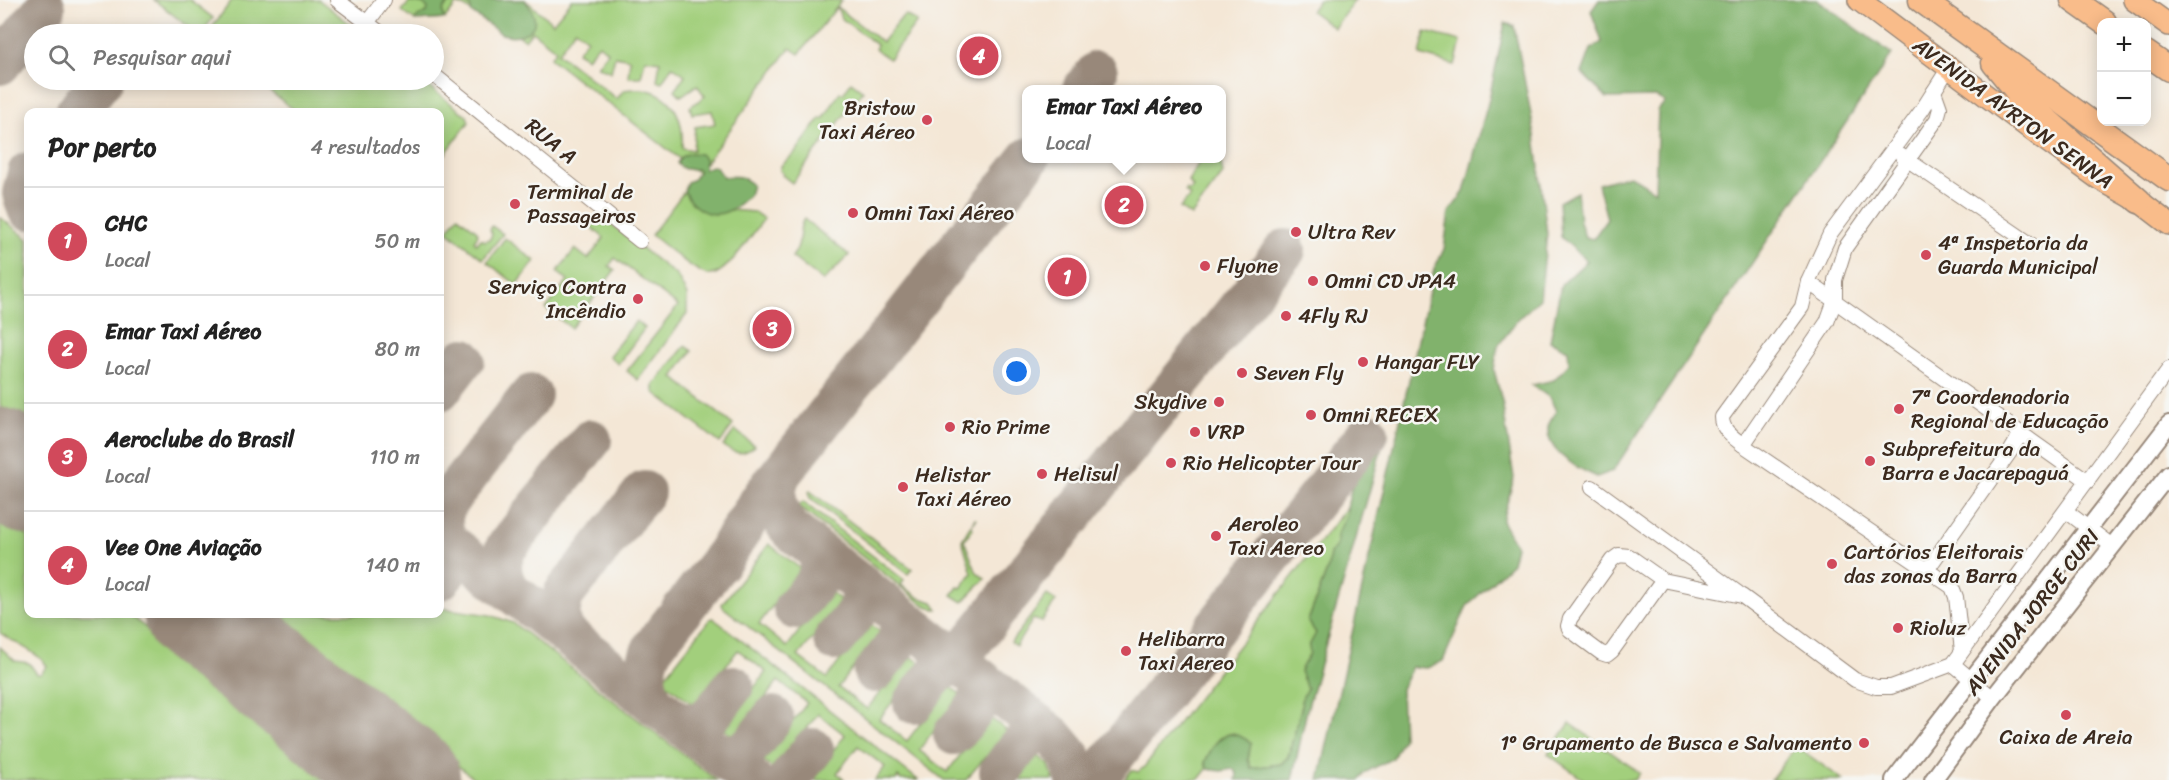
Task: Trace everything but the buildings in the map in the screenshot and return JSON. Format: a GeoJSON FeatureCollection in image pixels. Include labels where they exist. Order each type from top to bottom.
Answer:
{"type":"FeatureCollection","features":[{"type":"Feature","properties":{"kind":"highway","name":"AVENIDA AYRTON SENNA"},"geometry":{"type":"LineString","coordinates":[[1859,0],[1948,69],[2098,178],[2139,201],[2169,224]]}},
{"type":"Feature","properties":{"kind":"highway","name":"AVENIDA AYRTON SENNA"},"geometry":{"type":"LineString","coordinates":[[1921,0],[2169,179]]}},
{"type":"Feature","properties":{"kind":"highway"},"geometry":{"type":"LineString","coordinates":[[2073,0],[2098,18]]}},
{"type":"Feature","properties":{"kind":"highway"},"geometry":{"type":"LineString","coordinates":[[2134,0],[2169,25]]}},
{"type":"Feature","properties":{"kind":"highway"},"geometry":{"type":"LineString","coordinates":[[1974,38],[2026,102],[2139,201]]}},
{"type":"Feature","properties":{"kind":"highway"},"geometry":{"type":"LineString","coordinates":[[2151,56],[2169,69]]}},
{"type":"Feature","properties":{"kind":"street"},"geometry":{"type":"LineString","coordinates":[[337,0],[367,23],[384,0]]}},
{"type":"Feature","properties":{"kind":"street"},"geometry":{"type":"LineString","coordinates":[[1948,69],[1893,150],[1830,234],[1808,282],[1802,307],[1722,417],[1722,426],[1743,444],[1952,587],[1956,597],[1962,651]]}},
{"type":"Feature","properties":{"kind":"street","name":"RUA A"},"geometry":{"type":"LineString","coordinates":[[444,83],[640,241]]}},
{"type":"Feature","properties":{"kind":"street"},"geometry":{"type":"LineString","coordinates":[[1743,444],[1827,322],[1835,300],[1835,280],[1845,248],[1938,119],[1940,108],[1934,91]]}},
{"type":"Feature","properties":{"kind":"street"},"geometry":{"type":"LineString","coordinates":[[1893,150],[2032,245]]}},
{"type":"Feature","properties":{"kind":"street"},"geometry":{"type":"LineString","coordinates":[[1808,282],[2088,481]]}},
{"type":"Feature","properties":{"kind":"street"},"geometry":{"type":"LineString","coordinates":[[1593,487],[1855,680],[1876,687],[1891,687],[1953,664],[2169,369]]}},
{"type":"Feature","properties":{"kind":"street","name":"AVENIDA JORGE CURI"},"geometry":{"type":"LineString","coordinates":[[1894,780],[2169,423]]}},
{"type":"Feature","properties":{"kind":"street"},"geometry":{"type":"LineString","coordinates":[[1927,570],[2021,433]]}},
{"type":"Feature","properties":{"kind":"street","name":"AVENIDA JORGE CURI"},"geometry":{"type":"LineString","coordinates":[[1933,780],[1993,698],[2169,474]]}},
{"type":"Feature","properties":{"kind":"street"},"geometry":{"type":"LineString","coordinates":[[2066,511],[2112,546]]}},
{"type":"Feature","properties":{"kind":"street"},"geometry":{"type":"LineString","coordinates":[[1662,580],[1607,655],[1570,630],[1568,626],[1570,619],[1612,560],[1619,555],[1629,555],[1662,580],[1742,596]]}},
{"type":"Feature","properties":{"kind":"street"},"geometry":{"type":"LineString","coordinates":[[1953,664],[1993,698]]}},
{"type":"Feature","properties":{"kind":"green space"},"geometry":{"type":"Polygon","coordinates":[[[154,0],[190,0],[213,18],[208,24],[185,24],[154,0]]]}},
{"type":"Feature","properties":{"kind":"green space"},"geometry":{"type":"Polygon","coordinates":[[[232,0],[319,0],[350,24],[214,24],[232,0]]]}},
{"type":"Feature","properties":{"kind":"green space"},"geometry":{"type":"Polygon","coordinates":[[[411,0],[525,0],[553,23],[572,0],[842,0],[799,54],[790,48],[698,173],[550,58],[556,50],[532,31],[525,40],[507,27],[502,34],[462,5],[457,4],[445,19],[415,21],[402,11],[411,0]],[[575,29],[558,53],[617,99],[624,90],[638,89],[661,95],[676,111],[682,134],[682,148],[693,150],[695,127],[715,124],[712,111],[692,114],[690,107],[705,96],[697,85],[681,96],[675,90],[685,75],[672,66],[662,82],[657,81],[660,61],[645,59],[641,77],[628,77],[630,59],[615,56],[611,72],[597,66],[608,52],[599,44],[587,58],[577,52],[587,39],[575,29]]]}},
{"type":"Feature","properties":{"kind":"green space"},"geometry":{"type":"Polygon","coordinates":[[[411,0],[525,0],[533,13],[534,23],[532,28],[524,34],[513,36],[502,34],[471,12],[467,3],[458,2],[446,7],[443,14],[445,19],[415,21],[418,16],[427,12],[428,8],[422,4],[409,2],[411,0]]]}},
{"type":"Feature","properties":{"kind":"green space"},"geometry":{"type":"Polygon","coordinates":[[[1319,0],[1355,0],[1334,28],[1311,11],[1319,0]]]}},
{"type":"Feature","properties":{"kind":"green space"},"geometry":{"type":"Polygon","coordinates":[[[1599,0],[1817,0],[1892,54],[1613,471],[1597,477],[1565,458],[1552,445],[1548,428],[1556,411],[1550,398],[1532,385],[1554,380],[1569,364],[1568,350],[1550,341],[1561,285],[1587,261],[1561,237],[1559,202],[1577,192],[1580,222],[1585,237],[1593,239],[1607,219],[1598,184],[1630,175],[1655,191],[1658,110],[1665,102],[1656,97],[1607,98],[1582,73],[1591,49],[1602,42],[1591,11],[1599,0]]]}},
{"type":"Feature","properties":{"kind":"green space"},"geometry":{"type":"Polygon","coordinates":[[[837,7],[882,42],[903,16],[906,15],[917,22],[889,59],[875,49],[877,45],[841,18],[837,7]]]}},
{"type":"Feature","properties":{"kind":"green space"},"geometry":{"type":"Polygon","coordinates":[[[1505,23],[1514,26],[1535,135],[1547,234],[1540,299],[1517,320],[1498,346],[1494,370],[1502,401],[1514,478],[1502,521],[1516,546],[1512,563],[1467,606],[1443,661],[1427,668],[1412,667],[1401,689],[1403,738],[1393,758],[1366,772],[1360,780],[1319,780],[1434,269],[1444,249],[1449,212],[1464,192],[1489,99],[1505,23]]]}},
{"type":"Feature","properties":{"kind":"green space"},"geometry":{"type":"Polygon","coordinates":[[[1425,32],[1461,41],[1455,65],[1420,55],[1425,32]]]}},
{"type":"Feature","properties":{"kind":"green space"},"geometry":{"type":"Polygon","coordinates":[[[851,82],[863,91],[792,183],[782,175],[781,166],[795,153],[820,119],[824,118],[840,92],[843,94],[851,82]]]}},
{"type":"Feature","properties":{"kind":"green space"},"geometry":{"type":"Polygon","coordinates":[[[268,90],[433,90],[467,116],[469,122],[444,156],[444,108],[292,108],[268,90]]]}},
{"type":"Feature","properties":{"kind":"green space"},"geometry":{"type":"Polygon","coordinates":[[[690,153],[700,154],[705,159],[704,169],[712,166],[716,167],[723,177],[739,176],[745,179],[752,185],[749,195],[726,212],[713,214],[700,210],[690,201],[684,190],[687,182],[694,179],[699,170],[683,168],[677,163],[682,156],[690,153]]]}},
{"type":"Feature","properties":{"kind":"green space"},"geometry":{"type":"Polygon","coordinates":[[[1199,163],[1221,163],[1223,174],[1191,216],[1180,208],[1190,196],[1185,191],[1186,189],[1189,191],[1193,187],[1188,181],[1199,163]]]}},
{"type":"Feature","properties":{"kind":"green space"},"geometry":{"type":"Polygon","coordinates":[[[692,181],[730,210],[754,212],[764,219],[731,262],[716,274],[704,274],[697,270],[651,235],[692,181]]]}},
{"type":"Feature","properties":{"kind":"green space"},"geometry":{"type":"Polygon","coordinates":[[[599,215],[677,276],[687,295],[687,314],[638,380],[627,371],[678,306],[615,258],[609,266],[615,270],[571,328],[546,309],[568,280],[557,272],[575,249],[588,259],[604,238],[590,226],[599,215]]]}},
{"type":"Feature","properties":{"kind":"green space"},"geometry":{"type":"Polygon","coordinates":[[[458,216],[477,231],[478,235],[474,241],[477,244],[481,239],[485,241],[490,239],[492,226],[503,234],[483,259],[447,231],[458,216]]]}},
{"type":"Feature","properties":{"kind":"green space"},"geometry":{"type":"Polygon","coordinates":[[[0,217],[24,236],[24,426],[0,406],[0,217]]]}},
{"type":"Feature","properties":{"kind":"green space"},"geometry":{"type":"Polygon","coordinates":[[[804,219],[849,255],[823,281],[792,257],[798,246],[800,227],[804,219]]]}},
{"type":"Feature","properties":{"kind":"green space"},"geometry":{"type":"Polygon","coordinates":[[[505,238],[535,261],[517,285],[487,262],[505,238]]]}},
{"type":"Feature","properties":{"kind":"green space"},"geometry":{"type":"Polygon","coordinates":[[[636,321],[645,328],[618,364],[609,356],[636,321]]]}},
{"type":"Feature","properties":{"kind":"green space"},"geometry":{"type":"Polygon","coordinates":[[[685,346],[692,351],[673,377],[733,425],[720,443],[654,392],[654,385],[685,346]]]}},
{"type":"Feature","properties":{"kind":"green space"},"geometry":{"type":"Polygon","coordinates":[[[735,430],[755,446],[739,453],[723,446],[735,430]]]}},
{"type":"Feature","properties":{"kind":"green space"},"geometry":{"type":"Polygon","coordinates":[[[1386,433],[1307,710],[1292,780],[1236,780],[1237,774],[1233,769],[1221,771],[1207,769],[1205,762],[1213,746],[1223,736],[1229,734],[1243,737],[1251,743],[1248,760],[1251,768],[1281,764],[1288,757],[1302,706],[1301,701],[1307,688],[1300,671],[1310,653],[1309,646],[1316,633],[1308,621],[1328,568],[1330,554],[1337,545],[1337,536],[1347,513],[1352,486],[1365,467],[1366,456],[1373,440],[1386,433]]]}},
{"type":"Feature","properties":{"kind":"green space"},"geometry":{"type":"Polygon","coordinates":[[[810,491],[912,569],[908,574],[810,498],[808,493],[810,491]]]}},
{"type":"Feature","properties":{"kind":"green space"},"geometry":{"type":"Polygon","coordinates":[[[803,502],[904,580],[901,585],[920,598],[933,602],[938,609],[923,604],[798,506],[803,502]]]}},
{"type":"Feature","properties":{"kind":"green space"},"geometry":{"type":"Polygon","coordinates":[[[1347,507],[1337,545],[1330,554],[1328,568],[1308,621],[1316,633],[1309,646],[1310,653],[1300,671],[1307,688],[1301,701],[1302,706],[1288,757],[1281,764],[1251,768],[1248,760],[1249,754],[1234,733],[1219,739],[1205,762],[1207,769],[1199,779],[1124,780],[1132,770],[1138,772],[1144,767],[1347,507]]]}},
{"type":"Feature","properties":{"kind":"green space"},"geometry":{"type":"Polygon","coordinates":[[[0,514],[24,533],[24,618],[133,618],[340,780],[0,780],[0,647],[15,661],[29,663],[37,674],[41,674],[47,666],[32,652],[0,633],[0,514]]]}},
{"type":"Feature","properties":{"kind":"green space"},"geometry":{"type":"Polygon","coordinates":[[[975,518],[971,526],[973,528],[964,540],[976,571],[985,579],[963,602],[952,595],[958,587],[961,588],[972,573],[962,540],[975,518]]]}},
{"type":"Feature","properties":{"kind":"green space"},"geometry":{"type":"Polygon","coordinates":[[[769,544],[810,576],[789,602],[780,596],[759,624],[787,647],[809,618],[801,612],[821,584],[849,607],[829,634],[821,628],[798,656],[827,678],[849,649],[841,643],[861,617],[890,639],[869,665],[860,659],[838,687],[867,709],[889,681],[881,674],[901,648],[930,671],[909,696],[901,691],[879,719],[907,741],[929,712],[921,706],[941,679],[970,702],[949,728],[940,722],[919,750],[947,772],[969,744],[961,737],[982,711],[1016,738],[995,764],[985,757],[966,780],[944,780],[723,607],[722,604],[769,544]]]}},
{"type":"Feature","properties":{"kind":"green space"},"geometry":{"type":"Polygon","coordinates":[[[1047,595],[1056,601],[1041,622],[1033,619],[1016,646],[1011,642],[1047,595]]]}},
{"type":"Feature","properties":{"kind":"green space"},"geometry":{"type":"Polygon","coordinates":[[[444,609],[490,615],[513,623],[716,780],[476,780],[269,618],[444,618],[444,609]]]}},
{"type":"Feature","properties":{"kind":"green space"},"geometry":{"type":"Polygon","coordinates":[[[713,618],[918,780],[901,780],[898,777],[896,780],[875,780],[885,767],[858,746],[837,773],[844,780],[797,780],[816,756],[824,763],[845,735],[818,714],[797,741],[804,747],[782,776],[754,753],[775,725],[785,732],[807,703],[778,681],[756,710],[764,717],[742,744],[714,721],[736,694],[745,700],[766,672],[738,650],[716,678],[724,685],[703,712],[662,680],[713,618]]]}},
{"type":"Feature","properties":{"kind":"green space"},"geometry":{"type":"Polygon","coordinates":[[[1570,723],[1640,773],[1635,780],[1584,780],[1548,754],[1570,723]]]}},
{"type":"Feature","properties":{"kind":"green space"},"geometry":{"type":"Polygon","coordinates":[[[1796,746],[1843,780],[1771,780],[1796,746]]]}},
{"type":"Feature","properties":{"kind":"green space"},"geometry":{"type":"Polygon","coordinates":[[[1030,749],[1049,765],[1054,780],[1015,780],[1009,776],[1030,749]]]}},
{"type":"Feature","properties":{"kind":"taxiway"},"geometry":{"type":"LineString","coordinates":[[32,24],[45,8]]}},
{"type":"Feature","properties":{"kind":"taxiway"},"geometry":{"type":"LineString","coordinates":[[0,64],[24,34]]}},
{"type":"Feature","properties":{"kind":"taxiway"},"geometry":{"type":"LineString","coordinates":[[1086,85],[1097,72]]}},
{"type":"Feature","properties":{"kind":"taxiway"},"geometry":{"type":"LineString","coordinates":[[79,108],[94,90]]}},
{"type":"Feature","properties":{"kind":"taxiway"},"geometry":{"type":"LineString","coordinates":[[654,704],[647,689],[645,675],[654,646],[725,555],[763,496],[1025,163]]}},
{"type":"Feature","properties":{"kind":"taxiway"},"geometry":{"type":"LineString","coordinates":[[24,189],[24,196]]}},
{"type":"Feature","properties":{"kind":"taxiway"},"geometry":{"type":"LineString","coordinates":[[937,645],[952,651],[968,646],[1285,250]]}},
{"type":"Feature","properties":{"kind":"taxiway"},"geometry":{"type":"LineString","coordinates":[[444,385],[464,359]]}},
{"type":"Feature","properties":{"kind":"taxiway"},"geometry":{"type":"LineString","coordinates":[[444,510],[447,502],[531,395]]}},
{"type":"Feature","properties":{"kind":"taxiway"},"geometry":{"type":"LineString","coordinates":[[1095,780],[1368,433]]}},
{"type":"Feature","properties":{"kind":"taxiway"},"geometry":{"type":"LineString","coordinates":[[507,588],[501,568],[506,548],[591,440]]}},
{"type":"Feature","properties":{"kind":"taxiway"},"geometry":{"type":"LineString","coordinates":[[779,477],[776,492],[777,507],[783,520],[793,532],[1054,737],[1070,756],[1077,780]]}},
{"type":"Feature","properties":{"kind":"taxiway"},"geometry":{"type":"LineString","coordinates":[[566,635],[561,625],[560,615],[564,594],[644,492]]}},
{"type":"Feature","properties":{"kind":"taxiway"},"geometry":{"type":"LineString","coordinates":[[444,532],[449,559],[444,574]]}},
{"type":"Feature","properties":{"kind":"taxiway"},"geometry":{"type":"LineString","coordinates":[[444,539],[752,780]]}},
{"type":"Feature","properties":{"kind":"taxiway"},"geometry":{"type":"LineString","coordinates":[[794,608],[819,575],[821,560],[818,552]]}},
{"type":"Feature","properties":{"kind":"taxiway"},"geometry":{"type":"LineString","coordinates":[[834,640],[859,606],[861,591],[858,583]]}},
{"type":"Feature","properties":{"kind":"taxiway"},"geometry":{"type":"LineString","coordinates":[[874,672],[898,638],[900,623],[897,615]]}},
{"type":"Feature","properties":{"kind":"taxiway"},"geometry":{"type":"LineString","coordinates":[[209,618],[244,651]]}},
{"type":"Feature","properties":{"kind":"taxiway"},"geometry":{"type":"LineString","coordinates":[[914,703],[940,671],[955,665],[963,666]]}},
{"type":"Feature","properties":{"kind":"taxiway"},"geometry":{"type":"LineString","coordinates":[[954,734],[979,700],[981,685],[978,677]]}},
{"type":"Feature","properties":{"kind":"taxiway"},"geometry":{"type":"LineString","coordinates":[[678,722],[697,723],[704,719],[711,714],[733,686]]}},
{"type":"Feature","properties":{"kind":"taxiway"},"geometry":{"type":"LineString","coordinates":[[718,753],[737,754],[744,750],[750,746],[773,717]]}},
{"type":"Feature","properties":{"kind":"taxiway"},"geometry":{"type":"LineString","coordinates":[[1000,772],[1027,739],[1034,735],[1051,735]]}},
{"type":"Feature","properties":{"kind":"taxiway"},"geometry":{"type":"LineString","coordinates":[[788,780],[813,749]]}},
{"type":"Feature","properties":{"kind":"runway"},"geometry":{"type":"LineString","coordinates":[[0,460],[24,479]]}},
{"type":"Feature","properties":{"kind":"runway"},"geometry":{"type":"LineString","coordinates":[[201,618],[408,780]]}},
{"type":"Feature","properties":{"kind":"place","name":"Vee One Aviação"},"geometry":{"type":"Point","coordinates":[979,56]}},
{"type":"Feature","properties":{"kind":"place","name":"Bristow Taxi Aéreo"},"geometry":{"type":"Point","coordinates":[927,120]}},
{"type":"Feature","properties":{"kind":"place","name":"Terminal de Passageiros"},"geometry":{"type":"Point","coordinates":[515,204]}},
{"type":"Feature","properties":{"kind":"place","name":"Emar Taxi Aéreo"},"geometry":{"type":"Point","coordinates":[1124,205]}},
{"type":"Feature","properties":{"kind":"place","name":"Omni Taxi Aéreo"},"geometry":{"type":"Point","coordinates":[853,213]}},
{"type":"Feature","properties":{"kind":"place","name":"Ultra Rev"},"geometry":{"type":"Point","coordinates":[1296,232]}},
{"type":"Feature","properties":{"kind":"place","name":"4ª Inspetoria da Guarda Municipal"},"geometry":{"type":"Point","coordinates":[1926,255]}},
{"type":"Feature","properties":{"kind":"place","name":"Flyone"},"geometry":{"type":"Point","coordinates":[1205,266]}},
{"type":"Feature","properties":{"kind":"place","name":"CHC"},"geometry":{"type":"Point","coordinates":[1067,277]}},
{"type":"Feature","properties":{"kind":"place","name":"Omni CD JPA4"},"geometry":{"type":"Point","coordinates":[1313,281]}},
{"type":"Feature","properties":{"kind":"place","name":"Serviço Contra Incêndio"},"geometry":{"type":"Point","coordinates":[638,299]}},
{"type":"Feature","properties":{"kind":"place","name":"4Fly RJ"},"geometry":{"type":"Point","coordinates":[1286,316]}},
{"type":"Feature","properties":{"kind":"place","name":"Aeroclube do Brasil"},"geometry":{"type":"Point","coordinates":[772,329]}},
{"type":"Feature","properties":{"kind":"place","name":"Hangar FLY"},"geometry":{"type":"Point","coordinates":[1363,362]}},
{"type":"Feature","properties":{"kind":"place","name":"Seven Fly"},"geometry":{"type":"Point","coordinates":[1242,373]}},
{"type":"Feature","properties":{"kind":"place","name":"Skydive"},"geometry":{"type":"Point","coordinates":[1219,402]}},
{"type":"Feature","properties":{"kind":"place","name":"7ª Coordenadoria Regional de Educação"},"geometry":{"type":"Point","coordinates":[1899,409]}},
{"type":"Feature","properties":{"kind":"place","name":"Omni RECEX"},"geometry":{"type":"Point","coordinates":[1311,415]}},
{"type":"Feature","properties":{"kind":"place","name":"Rio Prime"},"geometry":{"type":"Point","coordinates":[950,427]}},
{"type":"Feature","properties":{"kind":"place","name":"VRP"},"geometry":{"type":"Point","coordinates":[1195,432]}},
{"type":"Feature","properties":{"kind":"place","name":"Subprefeitura da Barra e Jacarepaguá"},"geometry":{"type":"Point","coordinates":[1870,461]}},
{"type":"Feature","properties":{"kind":"place","name":"Rio Helicopter Tour"},"geometry":{"type":"Point","coordinates":[1171,463]}},
{"type":"Feature","properties":{"kind":"place","name":"Helisul"},"geometry":{"type":"Point","coordinates":[1042,474]}},
{"type":"Feature","properties":{"kind":"place","name":"Helistar Taxi Aéreo"},"geometry":{"type":"Point","coordinates":[903,487]}},
{"type":"Feature","properties":{"kind":"place","name":"Aeroleo Taxi Aereo"},"geometry":{"type":"Point","coordinates":[1216,536]}},
{"type":"Feature","properties":{"kind":"place","name":"Cartórios Eleitorais das zonas da Barra"},"geometry":{"type":"Point","coordinates":[1832,564]}},
{"type":"Feature","properties":{"kind":"place","name":"Rioluz"},"geometry":{"type":"Point","coordinates":[1898,628]}},
{"type":"Feature","properties":{"kind":"place","name":"Helibarra Taxi Aereo"},"geometry":{"type":"Point","coordinates":[1126,651]}},
{"type":"Feature","properties":{"kind":"place","name":"Caixa de Areia"},"geometry":{"type":"Point","coordinates":[2066,715]}},
{"type":"Feature","properties":{"kind":"place","name":"1º Grupamento de Busca e Salvamento"},"geometry":{"type":"Point","coordinates":[1864,743]}}]}
